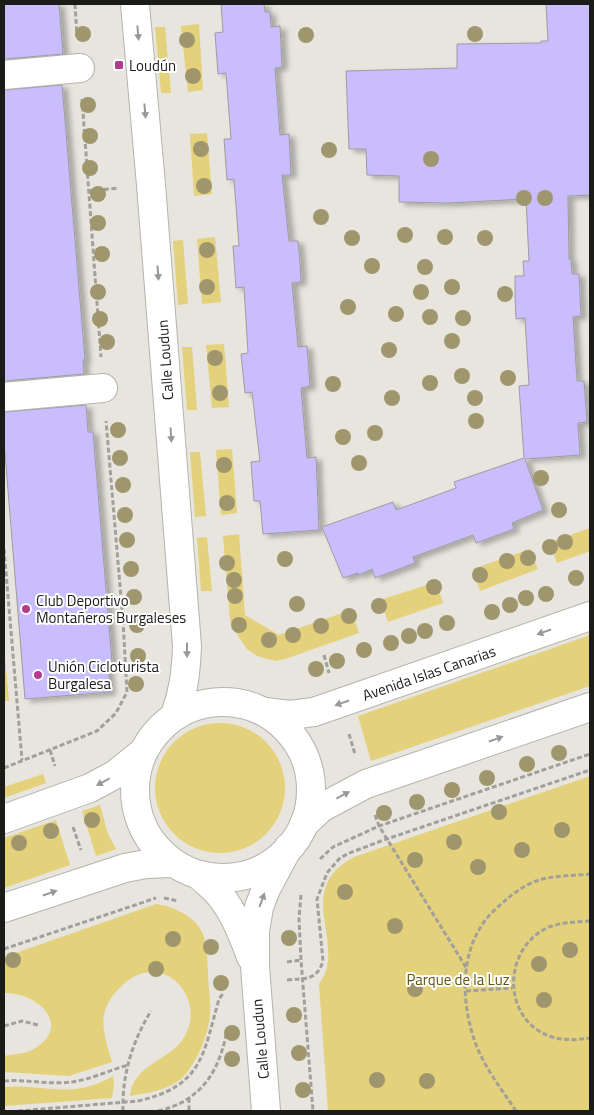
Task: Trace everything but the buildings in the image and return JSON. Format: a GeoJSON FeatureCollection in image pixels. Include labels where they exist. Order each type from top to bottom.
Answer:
{"type":"FeatureCollection","features":[{"type":"Feature","properties":{"kind":"main road","name":"Calle Loudun"},"geometry":{"type":"LineString","coordinates":[[135,4],[187,646],[186,672],[182,696],[175,715]]}},
{"type":"Feature","properties":{"kind":"main road"},"geometry":{"type":"LineString","coordinates":[[4,75],[80,68]]}},
{"type":"Feature","properties":{"kind":"main road"},"geometry":{"type":"LineString","coordinates":[[4,397],[103,388]]}},
{"type":"Feature","properties":{"kind":"main road","name":"Avenida Islas Canarias"},"geometry":{"type":"LineString","coordinates":[[265,712],[290,715],[314,712],[590,616]]}},
{"type":"Feature","properties":{"kind":"main road"},"geometry":{"type":"LineString","coordinates":[[304,824],[310,803],[311,781],[306,760],[296,741],[283,724],[265,712],[243,704],[220,701],[197,705],[175,715],[162,726],[151,738],[142,753],[136,777],[135,802],[142,825],[154,846],[173,863],[199,875],[218,878],[256,871],[274,862],[288,848],[304,824],[321,808],[366,784],[590,707]]}},
{"type":"Feature","properties":{"kind":"main road"},"geometry":{"type":"LineString","coordinates":[[4,819],[90,788],[116,774],[142,753]]}},
{"type":"Feature","properties":{"kind":"main road","name":"Calle Loudun"},"geometry":{"type":"LineString","coordinates":[[266,1111],[255,975],[255,931],[259,907],[266,889],[288,848]]}},
{"type":"Feature","properties":{"kind":"main road"},"geometry":{"type":"LineString","coordinates":[[4,908],[126,868],[146,864],[173,863]]}},
{"type":"Feature","properties":{"kind":"main road","name":"Calle Loudun"},"geometry":{"type":"LineString","coordinates":[[199,875],[219,894],[231,912],[242,933],[255,975]]}},
{"type":"Feature","properties":{"kind":"path"},"geometry":{"type":"LineString","coordinates":[[4,768],[97,731],[116,713],[127,692],[80,68]]}},
{"type":"Feature","properties":{"kind":"path"},"geometry":{"type":"LineString","coordinates":[[89,191],[125,187]]}},
{"type":"Feature","properties":{"kind":"path"},"geometry":{"type":"LineString","coordinates":[[4,548],[22,760]]}},
{"type":"Feature","properties":{"kind":"path"},"geometry":{"type":"LineString","coordinates":[[324,655],[379,826],[467,969]]}},
{"type":"Feature","properties":{"kind":"path"},"geometry":{"type":"LineString","coordinates":[[50,750],[90,879]]}},
{"type":"Feature","properties":{"kind":"path"},"geometry":{"type":"LineString","coordinates":[[317,864],[322,856],[333,847],[379,826],[590,754]]}},
{"type":"Feature","properties":{"kind":"path"},"geometry":{"type":"LineString","coordinates":[[255,975],[302,978],[317,975],[323,961],[317,899],[327,873],[339,859],[347,854],[590,770]]}},
{"type":"Feature","properties":{"kind":"path"},"geometry":{"type":"LineString","coordinates":[[516,1111],[487,1068],[475,1041],[466,1011],[467,969],[471,947],[482,925],[499,906],[534,881],[590,874]]}},
{"type":"Feature","properties":{"kind":"path"},"geometry":{"type":"LineString","coordinates":[[301,890],[299,918],[302,978],[313,1111]]}},
{"type":"Feature","properties":{"kind":"path"},"geometry":{"type":"LineString","coordinates":[[4,949],[153,899],[162,897],[182,903]]}},
{"type":"Feature","properties":{"kind":"path"},"geometry":{"type":"LineString","coordinates":[[590,922],[567,923],[546,928],[532,938],[519,957],[512,988],[516,1003],[533,1026],[548,1035],[563,1040],[590,1038]]}},
{"type":"Feature","properties":{"kind":"path"},"geometry":{"type":"LineString","coordinates":[[18,1111],[138,1101],[159,1095],[176,1087],[187,1079],[199,1064],[206,1049],[219,999],[227,987],[228,994]]}},
{"type":"Feature","properties":{"kind":"path"},"geometry":{"type":"LineString","coordinates":[[466,991],[512,988]]}},
{"type":"Feature","properties":{"kind":"path"},"geometry":{"type":"LineString","coordinates":[[123,1111],[125,1075],[138,1033],[151,1011]]}},
{"type":"Feature","properties":{"kind":"path"},"geometry":{"type":"LineString","coordinates":[[4,1026],[22,1021],[38,1025]]}},
{"type":"Feature","properties":{"kind":"path"},"geometry":{"type":"LineString","coordinates":[[158,1111],[171,1108],[188,1098],[207,1081],[216,1068],[224,1048],[227,1029]]}},
{"type":"Feature","properties":{"kind":"path"},"geometry":{"type":"LineString","coordinates":[[4,1080],[55,1083],[74,1082],[128,1065]]}},
{"type":"Feature","properties":{"kind":"path"},"geometry":{"type":"LineString","coordinates":[[188,1098],[189,1111]]}},
{"type":"Feature","properties":{"kind":"green space"},"geometry":{"type":"Polygon","coordinates":[[[199,24],[203,90],[188,92],[181,26],[199,24]]]}},
{"type":"Feature","properties":{"kind":"green space"},"geometry":{"type":"Polygon","coordinates":[[[155,27],[165,27],[171,93],[161,93],[155,27]]]}},
{"type":"Feature","properties":{"kind":"green space"},"geometry":{"type":"Polygon","coordinates":[[[207,133],[212,194],[194,196],[190,134],[207,133]]]}},
{"type":"Feature","properties":{"kind":"green space"},"geometry":{"type":"Polygon","coordinates":[[[215,237],[221,302],[202,304],[197,239],[215,237]]]}},
{"type":"Feature","properties":{"kind":"green space"},"geometry":{"type":"Polygon","coordinates":[[[183,240],[188,304],[178,305],[173,241],[183,240]]]}},
{"type":"Feature","properties":{"kind":"green space"},"geometry":{"type":"Polygon","coordinates":[[[224,344],[229,407],[212,408],[206,345],[224,344]]]}},
{"type":"Feature","properties":{"kind":"green space"},"geometry":{"type":"Polygon","coordinates":[[[182,347],[192,347],[197,410],[187,410],[182,347]]]}},
{"type":"Feature","properties":{"kind":"green space"},"geometry":{"type":"Polygon","coordinates":[[[232,449],[237,513],[221,515],[216,450],[232,449]]]}},
{"type":"Feature","properties":{"kind":"green space"},"geometry":{"type":"Polygon","coordinates":[[[190,452],[200,452],[206,516],[195,517],[190,452]]]}},
{"type":"Feature","properties":{"kind":"green space"},"geometry":{"type":"Polygon","coordinates":[[[590,528],[590,551],[557,563],[550,542],[590,528]]]}},
{"type":"Feature","properties":{"kind":"green space"},"geometry":{"type":"Polygon","coordinates":[[[239,534],[245,615],[279,635],[351,610],[359,633],[275,661],[257,656],[247,649],[230,620],[223,536],[239,534]]]}},
{"type":"Feature","properties":{"kind":"green space"},"geometry":{"type":"Polygon","coordinates":[[[207,537],[212,591],[201,591],[197,538],[207,537]]]}},
{"type":"Feature","properties":{"kind":"green space"},"geometry":{"type":"Polygon","coordinates":[[[530,549],[538,569],[480,591],[473,569],[530,549]]]}},
{"type":"Feature","properties":{"kind":"green space"},"geometry":{"type":"Polygon","coordinates":[[[436,582],[443,603],[388,622],[380,600],[436,582]]]}},
{"type":"Feature","properties":{"kind":"green space"},"geometry":{"type":"Polygon","coordinates":[[[590,635],[590,686],[371,761],[358,716],[590,635]]]}},
{"type":"Feature","properties":{"kind":"green space"},"geometry":{"type":"Polygon","coordinates":[[[4,646],[9,701],[4,701],[4,646]]]}},
{"type":"Feature","properties":{"kind":"green space"},"geometry":{"type":"Polygon","coordinates":[[[220,723],[233,724],[245,728],[266,742],[280,763],[284,775],[284,801],[280,813],[266,834],[245,848],[233,852],[220,853],[207,852],[195,848],[174,834],[160,813],[156,801],[155,788],[156,775],[160,763],[174,742],[195,728],[207,724],[220,723]]]}},
{"type":"Feature","properties":{"kind":"green space"},"geometry":{"type":"Polygon","coordinates":[[[43,774],[46,783],[4,798],[4,787],[43,774]]]}},
{"type":"Feature","properties":{"kind":"green space","name":"Parque de la Luz"},"geometry":{"type":"Polygon","coordinates":[[[590,776],[590,1111],[328,1111],[319,984],[327,968],[328,952],[323,902],[326,886],[336,871],[354,857],[590,776]]]}},
{"type":"Feature","properties":{"kind":"green space"},"geometry":{"type":"Polygon","coordinates":[[[100,805],[108,834],[116,849],[96,856],[82,811],[100,805]]]}},
{"type":"Feature","properties":{"kind":"green space"},"geometry":{"type":"Polygon","coordinates":[[[56,820],[70,865],[4,888],[4,838],[56,820]]]}},
{"type":"Feature","properties":{"kind":"green space"},"geometry":{"type":"Polygon","coordinates":[[[156,904],[174,909],[191,918],[202,932],[207,949],[209,1022],[205,1039],[197,1056],[183,1077],[165,1088],[130,1096],[132,1086],[142,1071],[173,1050],[180,1043],[189,1028],[191,1012],[187,998],[180,985],[169,976],[155,972],[140,974],[125,983],[115,992],[105,1010],[104,1029],[112,1062],[69,1076],[4,1072],[4,1056],[34,1049],[45,1040],[51,1030],[51,1021],[39,1004],[29,998],[17,994],[4,993],[4,957],[156,904]]]}},
{"type":"Feature","properties":{"kind":"green space"},"geometry":{"type":"Polygon","coordinates":[[[113,1076],[112,1098],[4,1106],[4,1087],[71,1089],[98,1083],[113,1076]]]}},
{"type":"Feature","properties":{"kind":"place","name":"Loudún"},"geometry":{"type":"Point","coordinates":[119,65]}},
{"type":"Feature","properties":{"kind":"place","name":"Club Deportivo Montañeros Burgaleses"},"geometry":{"type":"Point","coordinates":[26,609]}},
{"type":"Feature","properties":{"kind":"place","name":"Unión Cicloturista Burgalesa"},"geometry":{"type":"Point","coordinates":[38,675]}}]}
